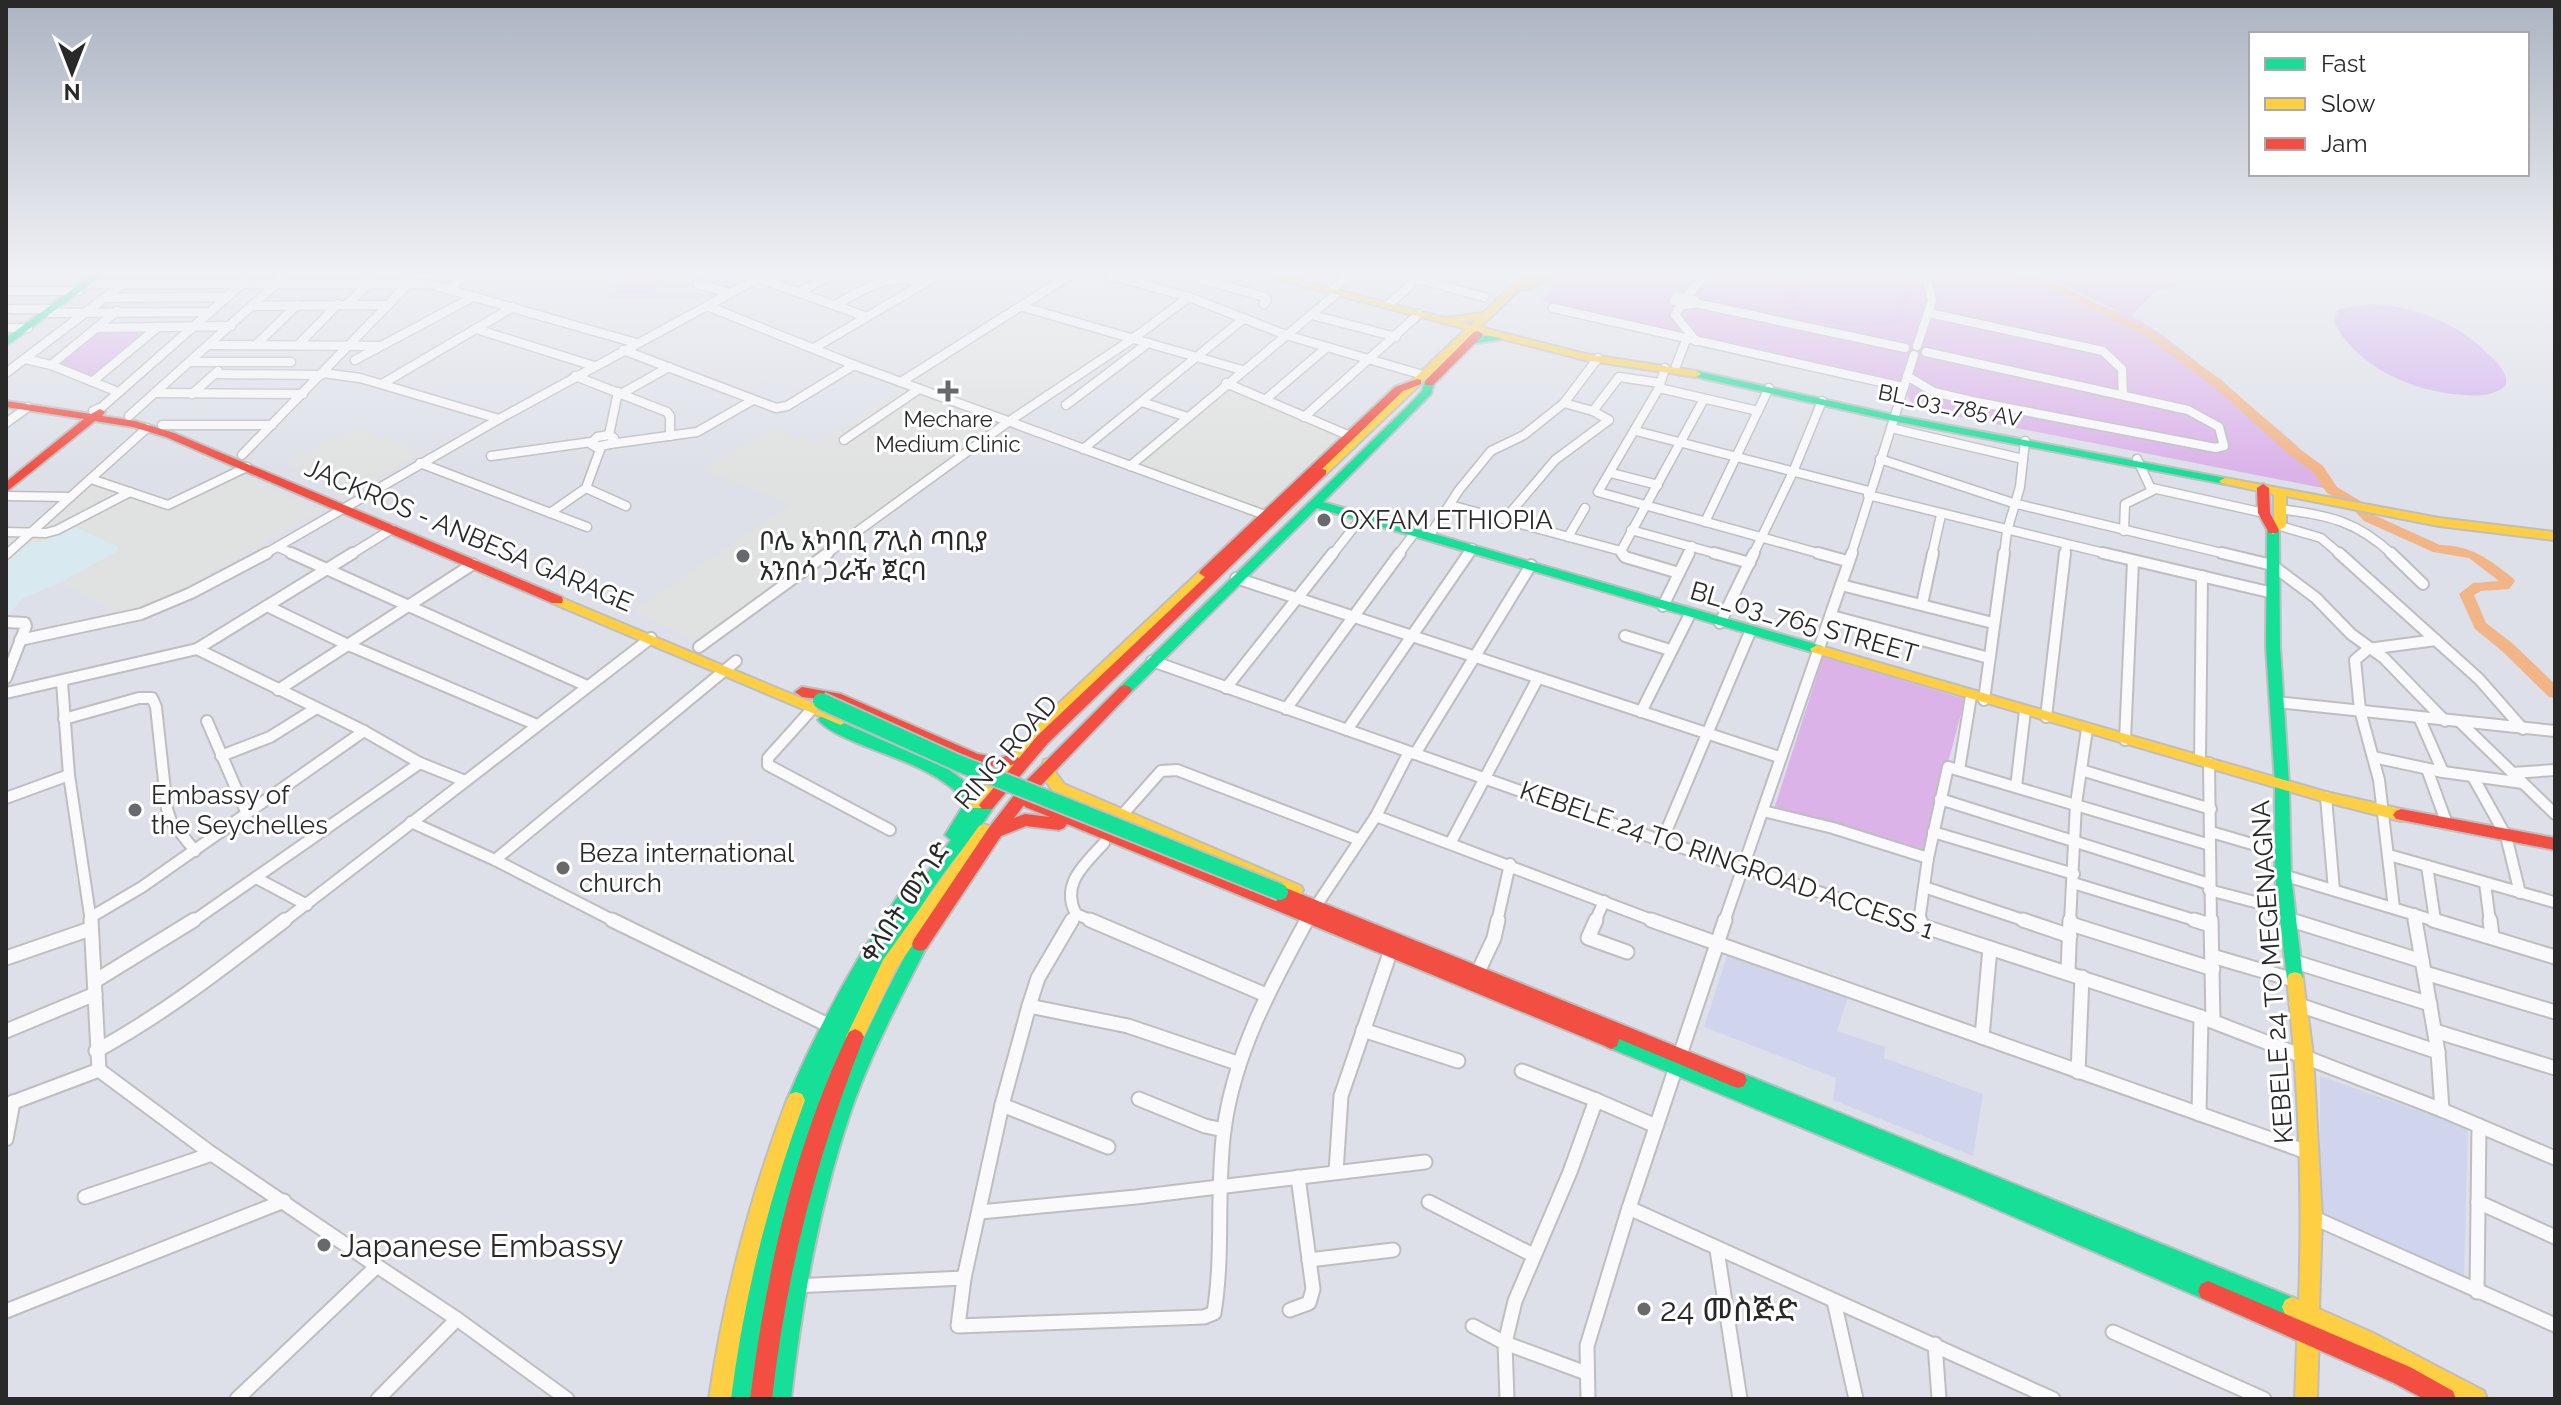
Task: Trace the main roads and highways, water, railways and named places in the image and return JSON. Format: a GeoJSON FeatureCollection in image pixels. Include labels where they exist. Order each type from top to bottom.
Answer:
{"type":"FeatureCollection","features":[{"type":"Feature","properties":{"kind":"main road","name":"RING ROAD"},"geometry":{"type":"LineString","coordinates":[[739,1399],[759,1274],[799,1133],[864,981],[894,931],[985,808],[1043,739],[1465,341]]}},
{"type":"Feature","properties":{"kind":"main road","name":"BL_03_785 AV"},"geometry":{"type":"LineString","coordinates":[[1525,341],[1665,376],[2319,496]]}},
{"type":"Feature","properties":{"kind":"main road","name":"BL_03_785 AV"},"geometry":{"type":"LineString","coordinates":[[1532,341],[1581,351],[1665,376],[1769,388],[1893,419],[2319,496]]}},
{"type":"Feature","properties":{"kind":"main road"},"geometry":{"type":"LineString","coordinates":[[720,1399],[730,1331],[754,1225],[778,1147],[808,1067],[857,969],[878,935],[1012,759],[1399,389],[1423,380],[1423,397],[1049,764],[993,833],[924,933],[876,1022],[832,1127],[804,1225],[793,1286],[780,1399]]}},
{"type":"Feature","properties":{"kind":"main road","name":"ቀለበት መንገድ"},"geometry":{"type":"LineString","coordinates":[[761,1399],[767,1333],[787,1227],[827,1099],[875,989],[893,958],[1018,783],[1423,380]]}},
{"type":"Feature","properties":{"kind":"main road"},"geometry":{"type":"LineString","coordinates":[[7,400],[28,407],[129,416],[154,426]]}},
{"type":"Feature","properties":{"kind":"main road"},"geometry":{"type":"LineString","coordinates":[[7,400],[95,413]]}},
{"type":"Feature","properties":{"kind":"main road"},"geometry":{"type":"LineString","coordinates":[[6,481],[95,413]]}},
{"type":"Feature","properties":{"kind":"main road"},"geometry":{"type":"LineString","coordinates":[[6,488],[95,413]]}},
{"type":"Feature","properties":{"kind":"main road","name":"JACKROS - ANBESA GARAGE"},"geometry":{"type":"LineString","coordinates":[[95,413],[154,426],[244,461],[473,564],[568,598],[651,638],[731,665],[818,707]]}},
{"type":"Feature","properties":{"kind":"main road","name":"KEBELE 24 TO MEGENAGNA"},"geometry":{"type":"LineString","coordinates":[[2271,489],[2283,875],[2304,1055],[2310,1153],[2309,1335]]}},
{"type":"Feature","properties":{"kind":"main road"},"geometry":{"type":"LineString","coordinates":[[2319,496],[2555,533]]}},
{"type":"Feature","properties":{"kind":"main road","name":"BL_03_765 STREET"},"geometry":{"type":"LineString","coordinates":[[1314,503],[2326,797],[2555,844]]}},
{"type":"Feature","properties":{"kind":"main road"},"geometry":{"type":"LineString","coordinates":[[347,505],[568,598],[699,647],[731,665],[802,692],[836,697],[975,759],[1000,763],[1012,759]]}},
{"type":"Feature","properties":{"kind":"main road"},"geometry":{"type":"LineString","coordinates":[[802,692],[818,707],[841,720],[971,780],[1277,897]]}},
{"type":"Feature","properties":{"kind":"main road"},"geometry":{"type":"LineString","coordinates":[[818,707],[828,724],[949,777],[970,792],[974,800],[953,836]]}},
{"type":"Feature","properties":{"kind":"main road"},"geometry":{"type":"LineString","coordinates":[[818,707],[1312,912],[1478,972],[1678,1062],[2402,1375],[2445,1399]]}},
{"type":"Feature","properties":{"kind":"main road"},"geometry":{"type":"LineString","coordinates":[[1049,764],[1047,773],[1059,788],[1289,885],[1295,905]]}},
{"type":"Feature","properties":{"kind":"main road"},"geometry":{"type":"LineString","coordinates":[[993,833],[1014,821],[1034,818],[1059,824],[1264,909],[1295,905]]}},
{"type":"Feature","properties":{"kind":"main road"},"geometry":{"type":"LineString","coordinates":[[1312,912],[1391,950],[2309,1314],[2366,1340],[2476,1399]]}},
{"type":"Feature","properties":{"kind":"main road"},"geometry":{"type":"LineString","coordinates":[[2306,1399],[2309,1335]]}},
{"type":"Feature","properties":{"kind":"waterway"},"geometry":{"type":"LineString","coordinates":[[2159,341],[2216,382],[2318,469],[2332,490],[2357,505],[2369,518],[2438,549],[2474,555],[2508,581],[2504,586],[2478,586],[2466,594],[2480,626],[2555,693]]}},
{"type":"Feature","properties":{"kind":"place","name":"Mechare Medium Clinic"},"geometry":{"type":"Point","coordinates":[948,391]}},
{"type":"Feature","properties":{"kind":"place","name":"OXFAM ETHIOPIA"},"geometry":{"type":"Point","coordinates":[1324,520]}},
{"type":"Feature","properties":{"kind":"place","name":"ቦሌ አካባቢ ፖሊስ ጣቢያ አንበሳ ጋራዥ ጀርባ"},"geometry":{"type":"Point","coordinates":[743,556]}},
{"type":"Feature","properties":{"kind":"place","name":"Embassy of the Seychelles"},"geometry":{"type":"Point","coordinates":[135,810]}},
{"type":"Feature","properties":{"kind":"place","name":"Beza international church"},"geometry":{"type":"Point","coordinates":[563,868]}},
{"type":"Feature","properties":{"kind":"place","name":"Japanese Embassy"},"geometry":{"type":"Point","coordinates":[324,1245]}},
{"type":"Feature","properties":{"kind":"place","name":"24 መስጅድ"},"geometry":{"type":"Point","coordinates":[1644,1309]}}]}
